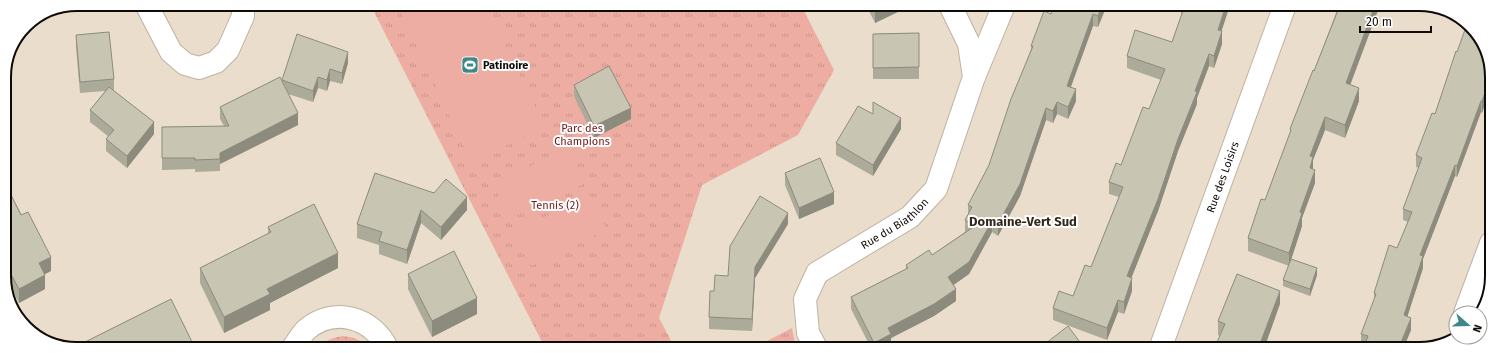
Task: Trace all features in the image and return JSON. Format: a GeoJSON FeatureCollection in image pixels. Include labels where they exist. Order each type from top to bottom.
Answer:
{"type":"FeatureCollection","features":[{"type":"Feature","properties":{"kind":"street"},"geometry":{"type":"LineString","coordinates":[[150,11],[171,52],[186,64],[200,68],[216,62],[228,50],[243,16],[243,11]]}},
{"type":"Feature","properties":{"kind":"street","name":"Rue du Biathlon"},"geometry":{"type":"LineString","coordinates":[[953,11],[969,44],[974,77]]}},
{"type":"Feature","properties":{"kind":"street","name":"Rue du Biathlon"},"geometry":{"type":"LineString","coordinates":[[813,342],[808,333],[804,299],[817,273],[910,217],[936,189],[974,77],[1002,11]]}},
{"type":"Feature","properties":{"kind":"street","name":"Rue des Loisirs"},"geometry":{"type":"LineString","coordinates":[[1163,342],[1283,11]]}},
{"type":"Feature","properties":{"kind":"street"},"geometry":{"type":"LineString","coordinates":[[1469,305],[1485,271]]}},
{"type":"Feature","properties":{"kind":"street"},"geometry":{"type":"LineString","coordinates":[[297,342],[302,334],[314,324],[334,318],[345,318],[356,320],[365,324],[374,330],[384,342]]}},
{"type":"Feature","properties":{"kind":"green space","name":"Parc des Champions"},"geometry":{"type":"Polygon","coordinates":[[[374,11],[804,11],[834,70],[798,135],[702,185],[659,318],[672,342],[542,342],[374,11]]]}},
{"type":"Feature","properties":{"kind":"green space","name":"Patinoire"},"geometry":{"type":"Polygon","coordinates":[[[400,11],[488,11],[544,125],[472,164],[400,11]]]}},
{"type":"Feature","properties":{"kind":"green space"},"geometry":{"type":"Polygon","coordinates":[[[569,148],[585,183],[509,219],[493,184],[569,148]]]}},
{"type":"Feature","properties":{"kind":"green space"},"geometry":{"type":"Polygon","coordinates":[[[590,195],[607,230],[531,266],[515,231],[590,195]]]}},
{"type":"Feature","properties":{"kind":"green space"},"geometry":{"type":"Polygon","coordinates":[[[792,328],[795,342],[765,342],[792,328]]]}},
{"type":"Feature","properties":{"kind":"green space"},"geometry":{"type":"Polygon","coordinates":[[[336,337],[351,337],[362,342],[325,342],[336,337]]]}},
{"type":"Feature","properties":{"kind":"building"},"geometry":{"type":"Polygon","coordinates":[[[1044,11],[1051,14],[1052,11],[1100,11],[1098,16],[1093,14],[1067,86],[1076,89],[1068,107],[1057,102],[1053,111],[1046,108],[1020,184],[998,224],[992,221],[969,262],[948,277],[956,289],[934,304],[888,328],[891,334],[874,342],[851,297],[908,268],[906,265],[929,250],[932,255],[975,226],[965,220],[972,207],[968,205],[989,165],[1011,99],[1033,46],[1031,46],[1044,11]]]}},
{"type":"Feature","properties":{"kind":"building"},"geometry":{"type":"Polygon","coordinates":[[[1183,11],[1224,11],[1218,30],[1222,31],[1214,56],[1209,54],[1195,91],[1197,92],[1178,139],[1158,199],[1127,276],[1132,278],[1124,302],[1118,300],[1107,328],[1053,308],[1059,291],[1073,296],[1085,265],[1091,267],[1123,187],[1109,182],[1116,163],[1121,165],[1143,107],[1149,109],[1165,69],[1127,56],[1135,30],[1172,42],[1183,11]]]}},
{"type":"Feature","properties":{"kind":"building"},"geometry":{"type":"Polygon","coordinates":[[[1338,11],[1373,11],[1346,83],[1359,88],[1345,125],[1325,117],[1310,156],[1313,157],[1310,168],[1315,170],[1300,212],[1302,213],[1289,253],[1248,238],[1261,199],[1265,200],[1291,130],[1290,129],[1313,70],[1314,71],[1338,11]]]}},
{"type":"Feature","properties":{"kind":"building"},"geometry":{"type":"Polygon","coordinates":[[[1465,29],[1476,44],[1484,64],[1485,93],[1457,166],[1455,165],[1420,255],[1423,256],[1404,315],[1411,318],[1401,342],[1366,342],[1368,336],[1361,334],[1376,294],[1374,293],[1389,245],[1397,248],[1412,212],[1403,209],[1422,158],[1416,155],[1432,113],[1435,114],[1456,51],[1457,52],[1465,29]]]}},
{"type":"Feature","properties":{"kind":"building"},"geometry":{"type":"Polygon","coordinates":[[[109,32],[114,79],[80,82],[76,35],[109,32]]]}},
{"type":"Feature","properties":{"kind":"building"},"geometry":{"type":"Polygon","coordinates":[[[919,33],[919,67],[873,68],[873,34],[919,33]]]}},
{"type":"Feature","properties":{"kind":"building"},"geometry":{"type":"Polygon","coordinates":[[[297,34],[348,52],[342,73],[330,69],[327,80],[318,77],[313,91],[282,80],[297,34]]]}},
{"type":"Feature","properties":{"kind":"building"},"geometry":{"type":"Polygon","coordinates":[[[609,66],[631,108],[594,126],[574,85],[609,66]]]}},
{"type":"Feature","properties":{"kind":"building"},"geometry":{"type":"Polygon","coordinates":[[[280,77],[298,113],[220,153],[220,159],[195,160],[195,158],[162,158],[162,127],[229,126],[220,107],[280,77]]]}},
{"type":"Feature","properties":{"kind":"building"},"geometry":{"type":"Polygon","coordinates":[[[109,87],[154,122],[127,156],[106,139],[114,130],[90,110],[109,87]]]}},
{"type":"Feature","properties":{"kind":"building"},"geometry":{"type":"Polygon","coordinates":[[[873,102],[901,118],[873,165],[836,143],[858,106],[873,114],[873,102]]]}},
{"type":"Feature","properties":{"kind":"building"},"geometry":{"type":"Polygon","coordinates":[[[820,158],[834,192],[799,208],[785,173],[820,158]]]}},
{"type":"Feature","properties":{"kind":"building"},"geometry":{"type":"Polygon","coordinates":[[[375,173],[434,193],[446,179],[467,197],[441,227],[421,210],[407,250],[379,241],[382,232],[357,224],[375,173]]]}},
{"type":"Feature","properties":{"kind":"building"},"geometry":{"type":"Polygon","coordinates":[[[11,195],[21,215],[28,212],[51,257],[39,263],[45,275],[19,289],[11,274],[11,195]]]}},
{"type":"Feature","properties":{"kind":"building"},"geometry":{"type":"Polygon","coordinates":[[[760,196],[788,213],[755,267],[752,319],[709,317],[710,291],[714,291],[715,275],[728,276],[730,246],[760,196]]]}},
{"type":"Feature","properties":{"kind":"building"},"geometry":{"type":"Polygon","coordinates":[[[314,204],[338,253],[267,289],[270,294],[224,317],[200,268],[271,232],[268,227],[314,204]]]}},
{"type":"Feature","properties":{"kind":"building"},"geometry":{"type":"Polygon","coordinates":[[[454,251],[477,298],[432,321],[408,274],[454,251]]]}},
{"type":"Feature","properties":{"kind":"building"},"geometry":{"type":"Polygon","coordinates":[[[1291,259],[1317,268],[1310,289],[1283,280],[1291,259]]]}},
{"type":"Feature","properties":{"kind":"building"},"geometry":{"type":"Polygon","coordinates":[[[1237,274],[1280,291],[1261,342],[1217,342],[1225,324],[1218,321],[1237,274]]]}},
{"type":"Feature","properties":{"kind":"building"},"geometry":{"type":"Polygon","coordinates":[[[171,299],[192,342],[85,342],[171,299]]]}},
{"type":"Feature","properties":{"kind":"building"},"geometry":{"type":"Polygon","coordinates":[[[1068,326],[1080,342],[1048,342],[1068,326]]]}},
{"type":"Feature","properties":{"kind":"place","name":"Patinoire"},"geometry":{"type":"Point","coordinates":[470,65]}},
{"type":"Feature","properties":{"kind":"district","name":"Domaine-Vert Sud"},"geometry":{"type":"Point","coordinates":[1023,221]}},
{"type":"Feature","properties":{"kind":"park label","name":"Tennis (2)"},"geometry":{"type":"Point","coordinates":[555,205]}}]}
